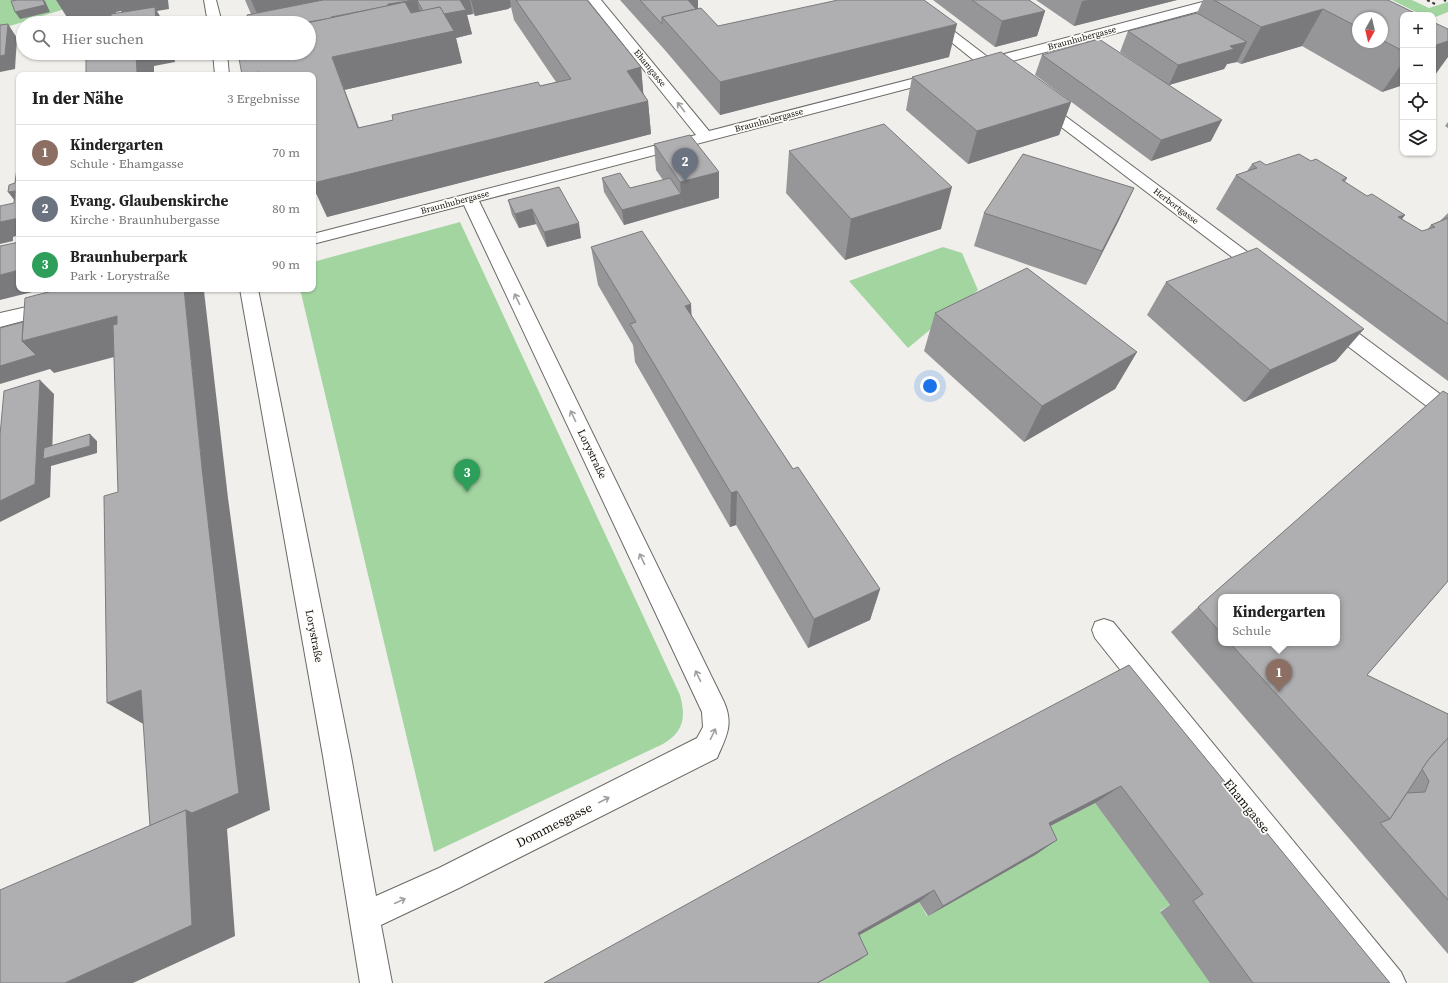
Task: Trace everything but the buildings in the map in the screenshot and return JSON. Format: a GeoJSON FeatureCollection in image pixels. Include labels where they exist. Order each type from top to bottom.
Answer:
{"type":"FeatureCollection","features":[{"type":"Feature","properties":{"kind":"street"},"geometry":{"type":"LineString","coordinates":[[210,0],[213,16]]}},
{"type":"Feature","properties":{"kind":"street","name":"Ehamgasse"},"geometry":{"type":"LineString","coordinates":[[594,0],[706,137]]}},
{"type":"Feature","properties":{"kind":"street"},"geometry":{"type":"LineString","coordinates":[[905,0],[1005,78]]}},
{"type":"Feature","properties":{"kind":"street","name":"Braunhubergasse"},"geometry":{"type":"LineString","coordinates":[[316,238],[986,64],[1225,0]]}},
{"type":"Feature","properties":{"kind":"street"},"geometry":{"type":"LineString","coordinates":[[221,60],[222,72]]}},
{"type":"Feature","properties":{"kind":"street","name":"Herbortgasse"},"geometry":{"type":"LineString","coordinates":[[1024,92],[1277,282]]}},
{"type":"Feature","properties":{"kind":"street","name":"Lorystraße"},"geometry":{"type":"LineString","coordinates":[[469,198],[715,711]]}},
{"type":"Feature","properties":{"kind":"street","name":"Lorystraße"},"geometry":{"type":"LineString","coordinates":[[250,292],[337,756],[376,983]]}},
{"type":"Feature","properties":{"kind":"street"},"geometry":{"type":"LineString","coordinates":[[0,320],[68,303]]}},
{"type":"Feature","properties":{"kind":"street"},"geometry":{"type":"LineString","coordinates":[[1321,316],[1448,411]]}},
{"type":"Feature","properties":{"kind":"street","name":"Ehamgasse"},"geometry":{"type":"LineString","coordinates":[[1104,630],[1390,983]]}},
{"type":"Feature","properties":{"kind":"street","name":"Dommesgasse"},"geometry":{"type":"LineString","coordinates":[[364,917],[449,878],[706,748],[716,728],[715,711]]}},
{"type":"Feature","properties":{"kind":"green space"},"geometry":{"type":"Polygon","coordinates":[[[0,0],[94,0],[42,16],[16,16],[16,24],[0,29],[0,0]]]}},
{"type":"Feature","properties":{"kind":"green space"},"geometry":{"type":"Polygon","coordinates":[[[1392,0],[1412,0],[1429,8],[1448,2],[1448,12],[1436,17],[1436,12],[1416,12],[1392,0]]]}},
{"type":"Feature","properties":{"kind":"green space"},"geometry":{"type":"Polygon","coordinates":[[[460,222],[680,695],[682,703],[682,723],[675,734],[663,744],[434,852],[301,292],[316,292],[316,261],[460,222]]]}},
{"type":"Feature","properties":{"kind":"green space"},"geometry":{"type":"Polygon","coordinates":[[[943,247],[962,253],[978,290],[908,348],[849,281],[943,247]]]}},
{"type":"Feature","properties":{"kind":"green space"},"geometry":{"type":"Polygon","coordinates":[[[1095,803],[1170,905],[1160,911],[1211,983],[820,983],[857,961],[849,941],[919,902],[927,916],[1027,838],[1095,803]]]}},
{"type":"Feature","properties":{"kind":"railway"},"geometry":{"type":"LineString","coordinates":[[1427,0],[1435,4]]}},
{"type":"Feature","properties":{"kind":"place","name":"Evang. Glaubenskirche"},"geometry":{"type":"Point","coordinates":[685,181]}},
{"type":"Feature","properties":{"kind":"place","name":"Braunhuberpark"},"geometry":{"type":"Point","coordinates":[467,492]}},
{"type":"Feature","properties":{"kind":"place","name":"Kindergarten"},"geometry":{"type":"Point","coordinates":[1279,692]}}]}
